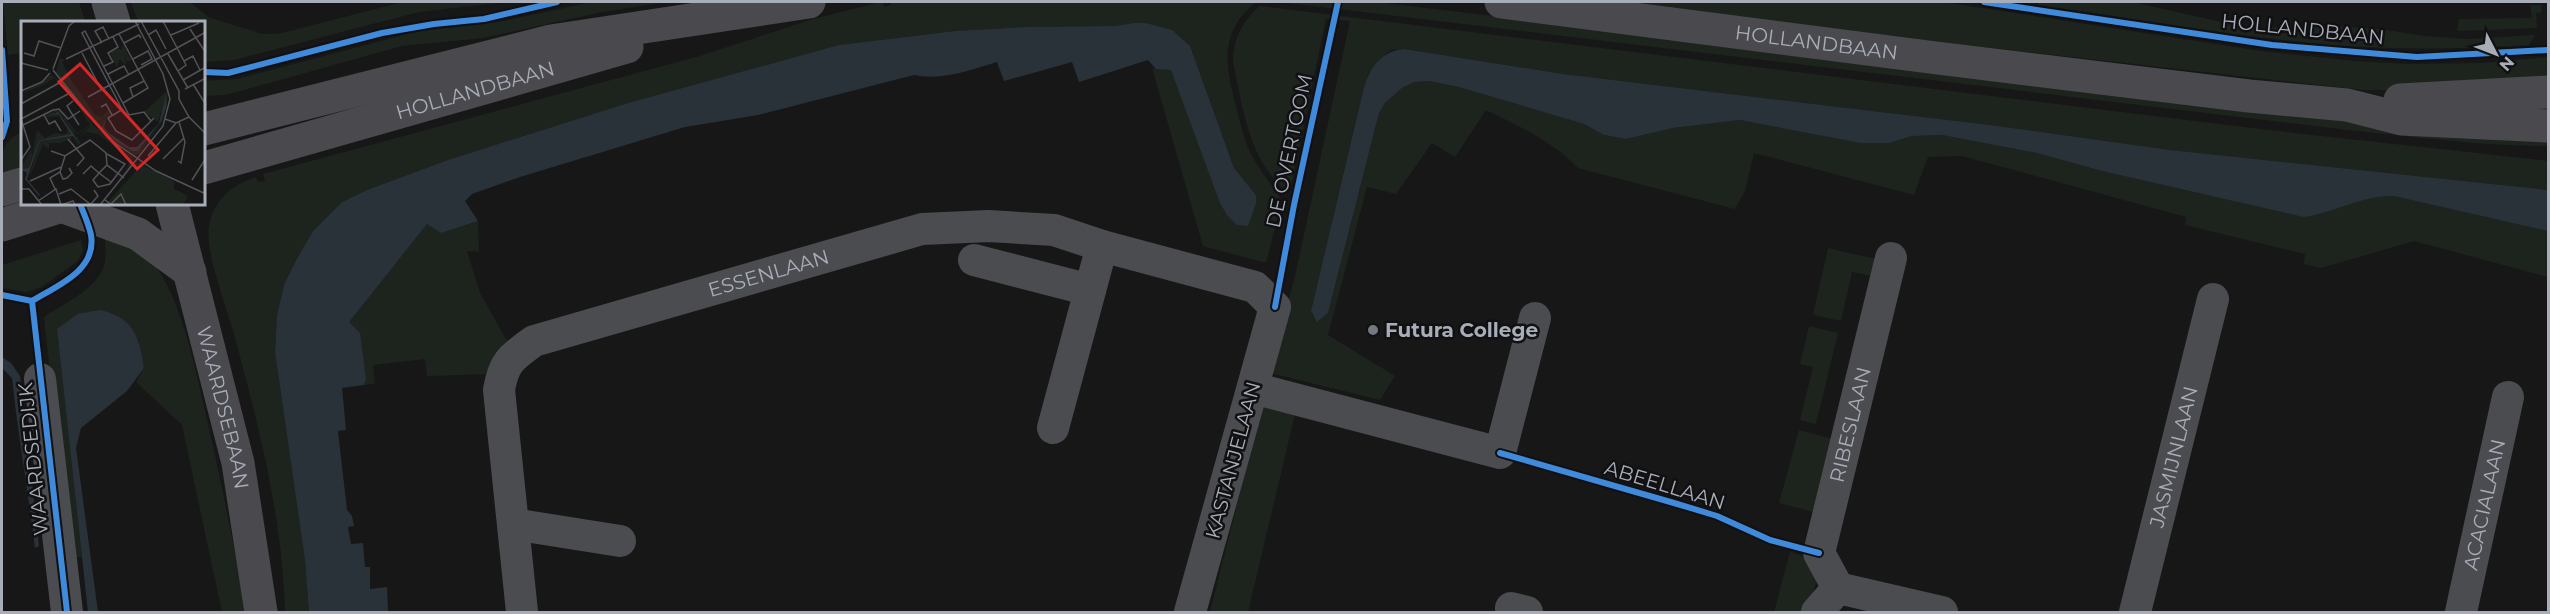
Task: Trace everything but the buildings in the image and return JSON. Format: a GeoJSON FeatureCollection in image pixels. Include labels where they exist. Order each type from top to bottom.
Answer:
{"type":"FeatureCollection","features":[{"type":"Feature","properties":{"kind":"main road","name":"HOLLANDBAAN"},"geometry":{"type":"LineString","coordinates":[[206,128],[551,41],[809,2]]}},
{"type":"Feature","properties":{"kind":"main road","name":"HOLLANDBAAN"},"geometry":{"type":"LineString","coordinates":[[1501,2],[2018,68],[2249,96],[2347,105],[2402,118],[2548,126]]}},
{"type":"Feature","properties":{"kind":"main road","name":"HOLLANDBAAN"},"geometry":{"type":"LineString","coordinates":[[206,167],[747,12]]}},
{"type":"Feature","properties":{"kind":"main road","name":"HOLLANDBAAN"},"geometry":{"type":"LineString","coordinates":[[2347,105],[2406,99],[2548,92]]}},
{"type":"Feature","properties":{"kind":"main road"},"geometry":{"type":"LineString","coordinates":[[2,190],[21,184]]}},
{"type":"Feature","properties":{"kind":"main road"},"geometry":{"type":"LineString","coordinates":[[2,225],[61,206]]}},
{"type":"Feature","properties":{"kind":"main road"},"geometry":{"type":"LineString","coordinates":[[67,206],[138,234],[190,272]]}},
{"type":"Feature","properties":{"kind":"main road","name":"WAARDSEBAAN"},"geometry":{"type":"LineString","coordinates":[[173,206],[238,463],[261,612]]}},
{"type":"Feature","properties":{"kind":"street"},"geometry":{"type":"LineString","coordinates":[[108,2],[114,21]]}},
{"type":"Feature","properties":{"kind":"street","name":"ESSENLAAN"},"geometry":{"type":"LineString","coordinates":[[522,612],[499,390],[502,370],[513,356],[534,341],[922,229],[989,226],[1054,230],[1102,246],[1255,286],[1275,307]]}},
{"type":"Feature","properties":{"kind":"street"},"geometry":{"type":"LineString","coordinates":[[1053,428],[1102,246]]}},
{"type":"Feature","properties":{"kind":"street","name":"RIBESLAAN"},"geometry":{"type":"LineString","coordinates":[[1838,588],[1819,553],[1891,258]]}},
{"type":"Feature","properties":{"kind":"street"},"geometry":{"type":"LineString","coordinates":[[974,260],[1090,290]]}},
{"type":"Feature","properties":{"kind":"street","name":"JASMIJNLAAN"},"geometry":{"type":"LineString","coordinates":[[2135,612],[2213,299]]}},
{"type":"Feature","properties":{"kind":"street","name":"KASTANJELAAN"},"geometry":{"type":"LineString","coordinates":[[1190,612],[1275,307]]}},
{"type":"Feature","properties":{"kind":"street"},"geometry":{"type":"LineString","coordinates":[[1252,388],[1500,453],[1535,318]]}},
{"type":"Feature","properties":{"kind":"street","name":"WAARDSEDIJK"},"geometry":{"type":"LineString","coordinates":[[40,379],[67,612]]}},
{"type":"Feature","properties":{"kind":"street","name":"ACACIALAAN"},"geometry":{"type":"LineString","coordinates":[[2461,612],[2508,397]]}},
{"type":"Feature","properties":{"kind":"street"},"geometry":{"type":"LineString","coordinates":[[513,524],[620,541]]}},
{"type":"Feature","properties":{"kind":"street"},"geometry":{"type":"LineString","coordinates":[[1816,612],[1838,588],[1942,612]]}},
{"type":"Feature","properties":{"kind":"shaded area"},"geometry":{"type":"Polygon","coordinates":[[[3,2],[79,2],[85,21],[21,21],[21,66],[20,53],[8,55],[3,2]]]}},
{"type":"Feature","properties":{"kind":"shaded area"},"geometry":{"type":"Polygon","coordinates":[[[131,2],[190,2],[208,17],[262,34],[278,34],[403,2],[507,2],[419,12],[234,60],[206,62],[206,21],[138,21],[131,2]]]}},
{"type":"Feature","properties":{"kind":"shaded area"},"geometry":{"type":"Polygon","coordinates":[[[592,2],[667,2],[602,12],[483,38],[402,46],[226,95],[206,96],[206,81],[237,79],[419,31],[499,22],[592,2]]]}},
{"type":"Feature","properties":{"kind":"shaded area"},"geometry":{"type":"Polygon","coordinates":[[[883,2],[884,7],[891,5],[890,2],[1257,2],[1235,25],[1230,38],[1228,65],[1233,95],[1249,149],[1282,201],[1266,263],[1203,246],[1152,68],[1171,70],[1227,215],[1256,195],[1234,168],[1190,46],[1172,31],[1146,23],[955,31],[839,45],[628,103],[448,160],[367,190],[342,202],[313,231],[284,285],[277,315],[275,352],[305,560],[309,612],[285,612],[280,545],[269,477],[246,378],[210,251],[209,226],[219,201],[232,189],[247,180],[256,177],[258,182],[265,181],[263,174],[700,56],[810,20],[883,2]]]}},
{"type":"Feature","properties":{"kind":"shaded area"},"geometry":{"type":"Polygon","coordinates":[[[1280,2],[1376,2],[1963,72],[2548,135],[2548,146],[2473,143],[2348,130],[1280,2]]]}},
{"type":"Feature","properties":{"kind":"shaded area"},"geometry":{"type":"Polygon","coordinates":[[[1623,2],[1943,2],[2261,51],[2354,61],[2408,64],[2481,63],[2548,57],[2548,85],[2440,90],[2364,90],[1965,45],[1623,2]]]}},
{"type":"Feature","properties":{"kind":"shaded area"},"geometry":{"type":"Polygon","coordinates":[[[2037,2],[2137,3],[2248,28],[2333,26],[2468,39],[2535,35],[2529,45],[2456,48],[2357,47],[2262,38],[2039,5],[2037,2]]]}},
{"type":"Feature","properties":{"kind":"shaded area"},"geometry":{"type":"Polygon","coordinates":[[[2530,5],[2541,5],[2542,12],[2536,13],[2537,28],[2457,31],[2459,19],[2532,18],[2530,5]]]}},
{"type":"Feature","properties":{"kind":"shaded area"},"geometry":{"type":"Polygon","coordinates":[[[1260,6],[2260,129],[2548,161],[2548,190],[2170,150],[1990,125],[1563,74],[1404,49],[1391,50],[1368,75],[1364,87],[1311,311],[1312,315],[1328,313],[1379,113],[1385,103],[1402,88],[1414,82],[1429,81],[1459,87],[1584,124],[1604,135],[1626,139],[1673,128],[1740,120],[1889,143],[1912,136],[1942,135],[2037,153],[2102,171],[2303,217],[2379,195],[2394,196],[2548,231],[2548,277],[2414,241],[2321,268],[2304,264],[2305,254],[2185,225],[2186,217],[1962,156],[1928,157],[1914,195],[1754,153],[1745,191],[1735,209],[1578,168],[1546,142],[1486,110],[1455,157],[1432,143],[1396,194],[1367,187],[1328,335],[1395,376],[1380,400],[1270,373],[1296,272],[1350,21],[1326,19],[1291,187],[1285,190],[1263,163],[1255,147],[1244,114],[1233,62],[1240,31],[1260,6]]]}},
{"type":"Feature","properties":{"kind":"shaded area"},"geometry":{"type":"Polygon","coordinates":[[[1146,23],[1172,30],[1190,46],[1234,168],[1256,195],[1256,203],[1248,226],[1237,225],[1220,203],[1171,70],[1156,69],[1148,60],[1079,82],[1072,62],[1004,81],[997,62],[945,76],[914,75],[758,115],[685,127],[520,177],[472,194],[465,201],[478,221],[441,233],[427,224],[349,322],[360,333],[366,380],[364,385],[342,388],[346,430],[338,431],[347,510],[352,516],[354,526],[348,527],[351,544],[363,543],[365,567],[370,567],[370,589],[387,587],[388,612],[309,612],[305,560],[275,352],[277,315],[284,285],[298,257],[313,231],[342,202],[367,190],[448,160],[628,103],[839,45],[955,31],[1115,26],[1146,23]]]}},
{"type":"Feature","properties":{"kind":"shaded area"},"geometry":{"type":"Polygon","coordinates":[[[1404,49],[1563,74],[1990,125],[2170,150],[2548,190],[2548,231],[2394,196],[2371,198],[2303,217],[2102,171],[2037,153],[1942,135],[1912,136],[1889,143],[1861,143],[1740,120],[1673,128],[1626,139],[1604,135],[1584,124],[1459,87],[1429,81],[1414,82],[1402,88],[1385,103],[1379,113],[1328,313],[1317,322],[1311,311],[1364,87],[1370,72],[1378,61],[1389,53],[1404,49]]]}},
{"type":"Feature","properties":{"kind":"shaded area"},"geometry":{"type":"Polygon","coordinates":[[[21,133],[21,167],[2,173],[4,148],[21,133]]]}},
{"type":"Feature","properties":{"kind":"shaded area"},"geometry":{"type":"Polygon","coordinates":[[[478,221],[479,252],[467,251],[480,293],[507,341],[495,353],[487,374],[427,376],[425,359],[373,365],[375,384],[364,385],[366,380],[348,322],[427,224],[441,233],[478,221]]]}},
{"type":"Feature","properties":{"kind":"shaded area"},"geometry":{"type":"Polygon","coordinates":[[[105,236],[146,255],[160,272],[176,306],[189,345],[208,425],[246,612],[222,612],[182,425],[136,382],[144,368],[138,341],[57,329],[82,557],[70,557],[44,317],[85,290],[98,277],[105,261],[105,236]]]}},
{"type":"Feature","properties":{"kind":"shaded area"},"geometry":{"type":"Polygon","coordinates":[[[81,240],[83,250],[78,261],[40,288],[26,292],[2,288],[2,265],[81,240]]]}},
{"type":"Feature","properties":{"kind":"shaded area"},"geometry":{"type":"Polygon","coordinates":[[[1828,248],[1880,260],[1876,277],[1852,272],[1841,321],[1813,315],[1828,248]]]}},
{"type":"Feature","properties":{"kind":"shaded area"},"geometry":{"type":"Polygon","coordinates":[[[100,310],[111,313],[128,323],[137,338],[144,368],[127,391],[81,428],[76,448],[98,612],[88,612],[57,329],[78,314],[100,310]]]}},
{"type":"Feature","properties":{"kind":"shaded area"},"geometry":{"type":"Polygon","coordinates":[[[1809,326],[1838,333],[1816,424],[1800,420],[1813,367],[1800,364],[1809,326]]]}},
{"type":"Feature","properties":{"kind":"shaded area"},"geometry":{"type":"Polygon","coordinates":[[[2,357],[11,363],[20,376],[39,546],[35,548],[12,378],[2,368],[2,357]]]}},
{"type":"Feature","properties":{"kind":"shaded area"},"geometry":{"type":"Polygon","coordinates":[[[1264,397],[1297,406],[1248,612],[1210,612],[1264,397]]]}},
{"type":"Feature","properties":{"kind":"shaded area"},"geometry":{"type":"Polygon","coordinates":[[[1799,430],[1836,440],[1817,513],[1779,503],[1799,430]]]}},
{"type":"Feature","properties":{"kind":"shaded area"},"geometry":{"type":"Polygon","coordinates":[[[1790,552],[1811,562],[1815,569],[1815,585],[1801,612],[1774,612],[1790,552]]]}},
{"type":"Feature","properties":{"kind":"cycle path"},"geometry":{"type":"LineString","coordinates":[[206,72],[228,73],[382,33],[434,24],[484,19],[557,2]]}},
{"type":"Feature","properties":{"kind":"cycle path","name":"DE OVERTOOM"},"geometry":{"type":"LineString","coordinates":[[1275,307],[1294,205],[1338,2]]}},
{"type":"Feature","properties":{"kind":"cycle path"},"geometry":{"type":"LineString","coordinates":[[1984,2],[2272,45],[2417,57],[2548,50]]}},
{"type":"Feature","properties":{"kind":"cycle path"},"geometry":{"type":"LineString","coordinates":[[2,50],[7,121],[2,137]]}},
{"type":"Feature","properties":{"kind":"cycle path"},"geometry":{"type":"LineString","coordinates":[[2,295],[32,301],[63,283],[81,268],[88,258],[91,235],[81,206]]}},
{"type":"Feature","properties":{"kind":"cycle path"},"geometry":{"type":"LineString","coordinates":[[32,301],[67,612]]}},
{"type":"Feature","properties":{"kind":"cycle path","name":"ABEELLAAN"},"geometry":{"type":"LineString","coordinates":[[1500,453],[1717,516],[1770,540],[1819,553]]}},
{"type":"Feature","properties":{"kind":"place","name":"Futura College"},"geometry":{"type":"Point","coordinates":[1373,330]}}]}
